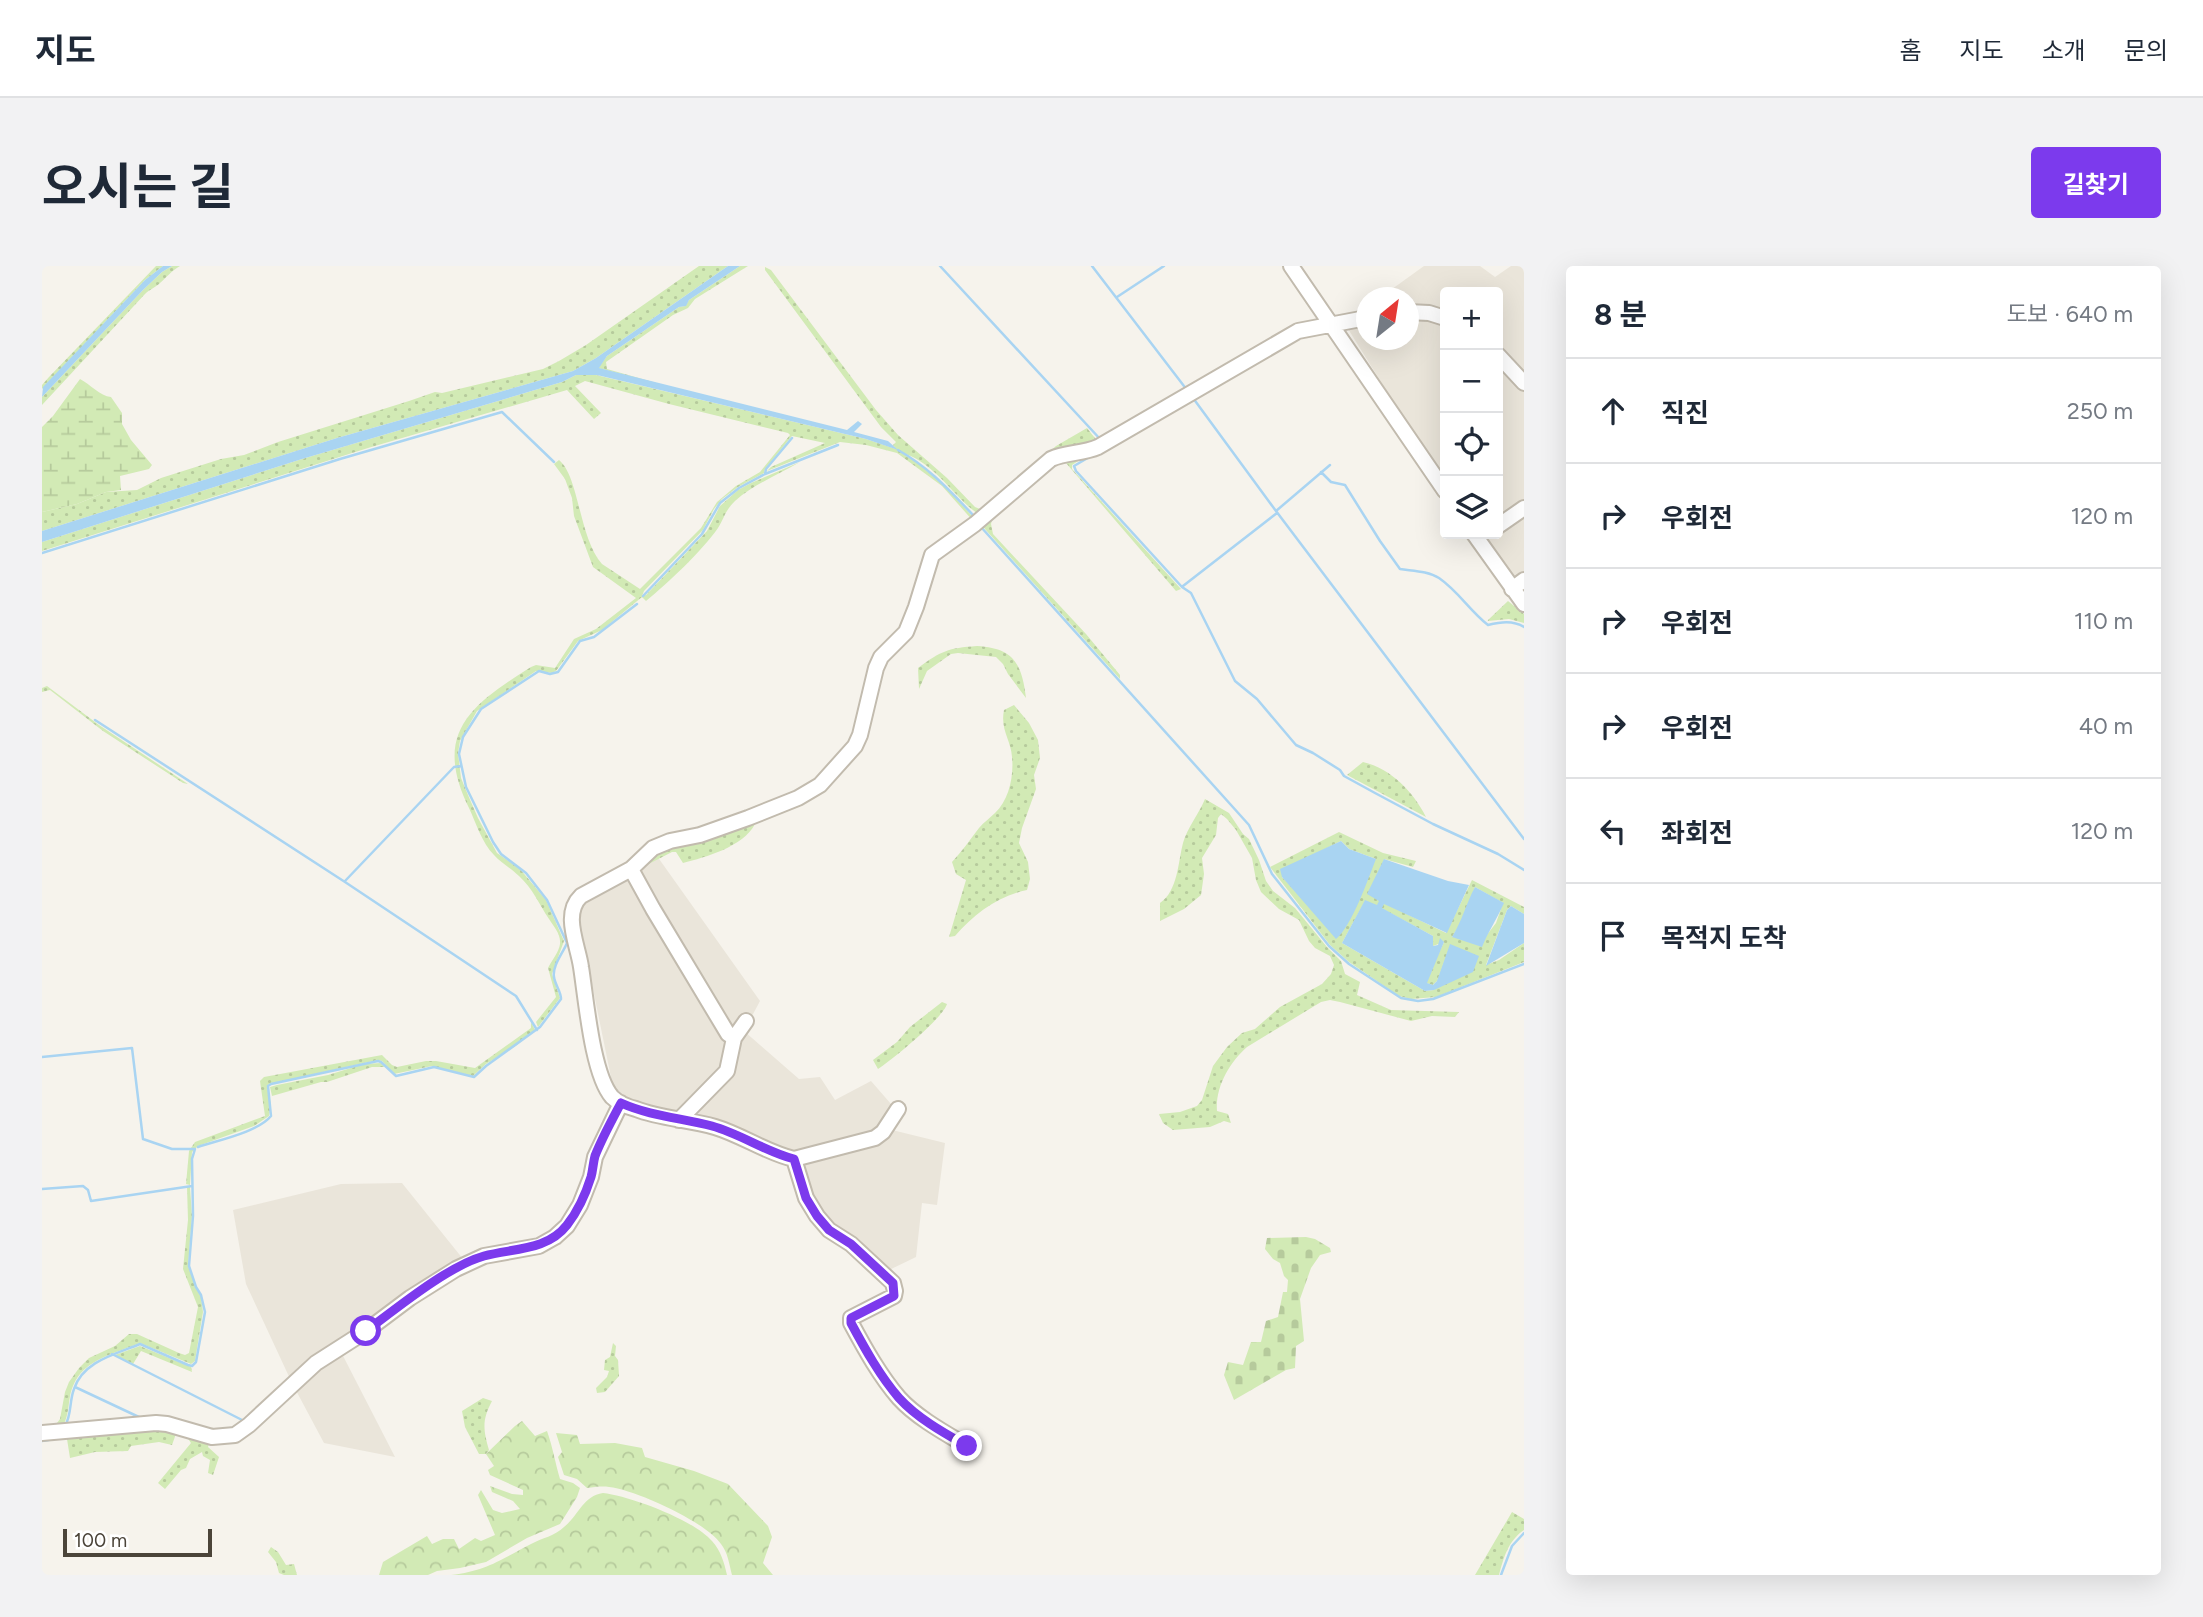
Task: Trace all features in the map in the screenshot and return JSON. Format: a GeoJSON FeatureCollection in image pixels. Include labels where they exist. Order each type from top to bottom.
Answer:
{"type":"FeatureCollection","features":[{"type":"Feature","properties":{"kind":"street"},"geometry":{"type":"LineString","coordinates":[[1291,266],[1440,484]]}},
{"type":"Feature","properties":{"kind":"street"},"geometry":{"type":"LineString","coordinates":[[1419,312],[1440,316]]}},
{"type":"Feature","properties":{"kind":"street"},"geometry":{"type":"LineString","coordinates":[[898,1109],[883,1132],[875,1138],[794,1159],[712,1126],[636,1110],[615,1100],[604,1083],[592,1035],[571,918],[572,908],[581,896],[631,869],[653,848],[748,818],[798,798],[820,785],[855,746],[881,657],[906,632],[932,555],[975,524],[1051,459],[1059,455],[1087,452],[1098,447],[1297,331],[1356,320]]}},
{"type":"Feature","properties":{"kind":"street"},"geometry":{"type":"LineString","coordinates":[[1503,360],[1524,383]]}},
{"type":"Feature","properties":{"kind":"street"},"geometry":{"type":"LineString","coordinates":[[1503,523],[1524,508]]}},
{"type":"Feature","properties":{"kind":"street"},"geometry":{"type":"LineString","coordinates":[[1482,539],[1518,585],[1524,604]]}},
{"type":"Feature","properties":{"kind":"street"},"geometry":{"type":"LineString","coordinates":[[631,869],[728,1034],[733,1038]]}},
{"type":"Feature","properties":{"kind":"street"},"geometry":{"type":"LineString","coordinates":[[680,1120],[685,1111],[727,1071],[733,1038],[746,1021]]}},
{"type":"Feature","properties":{"kind":"street"},"geometry":{"type":"LineString","coordinates":[[42,1433],[156,1423],[212,1437],[235,1435],[316,1363],[456,1269],[484,1256],[538,1246],[555,1237],[567,1226],[580,1205],[591,1177],[595,1157],[621,1103]]}},
{"type":"Feature","properties":{"kind":"street"},"geometry":{"type":"LineString","coordinates":[[794,1159],[806,1198],[817,1216],[829,1230],[851,1244],[893,1283],[894,1296],[851,1318],[851,1323],[869,1356],[899,1398],[944,1433],[967,1446]]}},
{"type":"Feature","properties":{"kind":"shaded area"},"geometry":{"type":"Polygon","coordinates":[[[1424,266],[1480,266],[1495,277],[1511,266],[1524,266],[1524,602],[1479,539],[1503,539],[1503,287],[1440,287],[1440,477],[1361,350],[1419,350],[1419,287],[1395,287],[1424,266]]]}},
{"type":"Feature","properties":{"kind":"shaded area"},"geometry":{"type":"Polygon","coordinates":[[[1356,316],[1356,342],[1345,324],[1356,316]]]}},
{"type":"Feature","properties":{"kind":"shaded area"},"geometry":{"type":"Polygon","coordinates":[[[657,856],[760,1001],[744,1031],[799,1079],[820,1077],[835,1100],[871,1081],[898,1112],[888,1129],[945,1143],[937,1205],[922,1203],[916,1257],[885,1272],[817,1211],[793,1160],[755,1139],[638,1109],[614,1092],[575,901],[657,856]]]}},
{"type":"Feature","properties":{"kind":"shaded area"},"geometry":{"type":"Polygon","coordinates":[[[402,1183],[463,1259],[340,1350],[395,1457],[324,1443],[292,1383],[246,1284],[233,1210],[341,1184],[402,1183]]]}},
{"type":"Feature","properties":{"kind":"green space"},"geometry":{"type":"Polygon","coordinates":[[[156,266],[163,266],[145,280],[42,389],[49,377],[156,266]]]}},
{"type":"Feature","properties":{"kind":"green space"},"geometry":{"type":"Polygon","coordinates":[[[172,266],[180,266],[145,294],[42,405],[42,397],[143,290],[172,266]]]}},
{"type":"Feature","properties":{"kind":"green space"},"geometry":{"type":"Polygon","coordinates":[[[699,266],[728,266],[596,358],[573,371],[337,438],[42,531],[42,512],[77,504],[106,492],[137,490],[161,478],[221,459],[244,455],[435,392],[442,393],[543,369],[586,345],[699,266]]]}},
{"type":"Feature","properties":{"kind":"green space"},"geometry":{"type":"Polygon","coordinates":[[[740,266],[748,266],[695,299],[688,308],[673,315],[606,362],[607,369],[667,386],[598,368],[607,356],[679,307],[685,306],[689,300],[740,266]]]}},
{"type":"Feature","properties":{"kind":"green space"},"geometry":{"type":"Polygon","coordinates":[[[765,267],[771,270],[876,410],[898,435],[975,507],[980,509],[1056,446],[1087,428],[1098,442],[1067,452],[978,514],[936,473],[906,454],[939,480],[973,517],[974,522],[942,486],[897,453],[866,445],[840,442],[767,471],[825,443],[792,436],[764,473],[722,499],[703,530],[642,596],[646,595],[707,531],[720,506],[738,490],[800,462],[735,501],[703,547],[655,594],[646,601],[642,597],[602,630],[578,641],[556,671],[536,671],[477,711],[460,741],[458,753],[461,778],[497,853],[520,869],[546,900],[564,941],[552,974],[560,998],[538,1027],[536,1022],[556,997],[548,968],[558,950],[559,937],[528,886],[486,845],[459,782],[455,760],[457,740],[475,709],[531,667],[536,665],[555,668],[574,639],[596,629],[636,598],[593,567],[574,516],[572,498],[565,479],[554,464],[559,460],[571,479],[594,553],[602,564],[640,589],[701,528],[717,502],[736,486],[760,472],[790,435],[788,433],[585,381],[575,386],[601,413],[594,419],[567,390],[368,448],[42,551],[42,542],[302,459],[562,382],[576,375],[596,375],[866,439],[896,449],[893,445],[896,442],[881,427],[765,267]]]}},
{"type":"Feature","properties":{"kind":"green space"},"geometry":{"type":"Polygon","coordinates":[[[80,379],[111,397],[122,413],[122,424],[131,440],[152,465],[149,469],[120,476],[121,490],[42,512],[42,427],[80,379]]]}},
{"type":"Feature","properties":{"kind":"green space"},"geometry":{"type":"Polygon","coordinates":[[[1092,452],[1072,465],[1072,469],[1181,589],[1176,591],[1066,463],[1092,452]]]}},
{"type":"Feature","properties":{"kind":"green space"},"geometry":{"type":"Polygon","coordinates":[[[993,516],[993,534],[1086,634],[1120,675],[1120,679],[985,529],[981,523],[993,516]]]}},
{"type":"Feature","properties":{"kind":"green space"},"geometry":{"type":"Polygon","coordinates":[[[1508,601],[1524,614],[1524,623],[1509,619],[1487,621],[1508,601]]]}},
{"type":"Feature","properties":{"kind":"green space"},"geometry":{"type":"Polygon","coordinates":[[[977,646],[999,650],[1014,660],[1022,675],[1026,698],[996,657],[958,653],[951,654],[927,671],[919,689],[918,668],[945,651],[977,646]]]}},
{"type":"Feature","properties":{"kind":"green space"},"geometry":{"type":"Polygon","coordinates":[[[47,686],[99,725],[188,784],[103,731],[50,690],[42,692],[42,688],[47,686]]]}},
{"type":"Feature","properties":{"kind":"green space"},"geometry":{"type":"Polygon","coordinates":[[[1014,705],[1029,723],[1038,740],[1040,758],[1034,775],[1036,789],[1019,843],[1028,862],[1030,879],[1027,890],[996,901],[978,913],[955,936],[949,937],[966,880],[956,874],[952,862],[979,828],[1000,808],[1010,787],[1012,757],[1003,717],[1004,710],[1014,705]]]}},
{"type":"Feature","properties":{"kind":"green space"},"geometry":{"type":"Polygon","coordinates":[[[1363,762],[1392,776],[1415,799],[1426,817],[1347,775],[1363,762]]]}},
{"type":"Feature","properties":{"kind":"green space"},"geometry":{"type":"Polygon","coordinates":[[[1205,799],[1229,813],[1249,839],[1266,881],[1273,891],[1295,908],[1341,961],[1345,974],[1360,982],[1357,995],[1391,1010],[1459,1012],[1455,1017],[1432,1016],[1411,1021],[1340,1002],[1321,1002],[1247,1047],[1235,1060],[1221,1084],[1217,1102],[1217,1111],[1228,1114],[1231,1123],[1224,1121],[1210,1127],[1173,1130],[1163,1123],[1159,1114],[1180,1112],[1197,1106],[1202,1100],[1213,1066],[1227,1047],[1242,1033],[1255,1029],[1280,1007],[1322,984],[1331,974],[1334,965],[1330,956],[1315,948],[1309,941],[1299,920],[1279,909],[1261,892],[1252,858],[1236,830],[1221,814],[1216,835],[1202,858],[1204,874],[1201,895],[1184,909],[1160,921],[1160,903],[1174,884],[1185,837],[1205,799]]]}},
{"type":"Feature","properties":{"kind":"green space"},"geometry":{"type":"Polygon","coordinates":[[[777,812],[755,824],[742,839],[723,850],[683,863],[676,852],[672,852],[635,871],[656,850],[777,812]]]}},
{"type":"Feature","properties":{"kind":"green space"},"geometry":{"type":"Polygon","coordinates":[[[1339,832],[1383,853],[1416,861],[1413,867],[1384,859],[1380,901],[1377,906],[1365,901],[1342,943],[1425,991],[1434,990],[1450,944],[1437,981],[1433,985],[1426,983],[1444,942],[1433,946],[1433,936],[1381,908],[1384,903],[1446,933],[1472,880],[1524,907],[1524,914],[1511,906],[1507,910],[1486,965],[1499,960],[1524,943],[1524,962],[1436,997],[1411,999],[1399,996],[1349,962],[1330,945],[1270,867],[1339,832]],[[1341,841],[1309,857],[1282,877],[1298,893],[1376,859],[1349,849],[1341,841]],[[1475,887],[1461,923],[1452,937],[1486,936],[1496,923],[1503,903],[1475,887]]]}},
{"type":"Feature","properties":{"kind":"green space"},"geometry":{"type":"Polygon","coordinates":[[[942,1002],[947,1004],[936,1019],[878,1069],[873,1060],[942,1002]]]}},
{"type":"Feature","properties":{"kind":"green space"},"geometry":{"type":"Polygon","coordinates":[[[531,1022],[535,1030],[473,1076],[432,1066],[394,1074],[378,1060],[269,1084],[269,1116],[254,1126],[198,1146],[192,1152],[190,1185],[186,1184],[189,1151],[195,1142],[265,1116],[260,1081],[264,1077],[382,1055],[397,1067],[436,1061],[475,1068],[531,1028],[531,1022]]]}},
{"type":"Feature","properties":{"kind":"green space"},"geometry":{"type":"Polygon","coordinates":[[[381,1063],[385,1067],[372,1067],[272,1096],[270,1087],[328,1075],[364,1064],[381,1063]]]}},
{"type":"Feature","properties":{"kind":"green space"},"geometry":{"type":"Polygon","coordinates":[[[187,1187],[190,1187],[192,1216],[188,1266],[201,1296],[203,1312],[195,1361],[191,1364],[140,1343],[102,1358],[78,1377],[71,1391],[65,1422],[62,1428],[54,1427],[60,1419],[69,1382],[79,1368],[89,1358],[115,1346],[129,1334],[137,1334],[185,1355],[189,1353],[198,1307],[183,1269],[188,1220],[187,1187]]]}},
{"type":"Feature","properties":{"kind":"green space"},"geometry":{"type":"Polygon","coordinates":[[[1306,1237],[1330,1248],[1331,1252],[1320,1255],[1311,1268],[1300,1299],[1304,1341],[1296,1346],[1295,1368],[1286,1370],[1234,1400],[1224,1375],[1228,1362],[1243,1365],[1251,1342],[1261,1342],[1266,1321],[1278,1317],[1283,1292],[1287,1292],[1288,1280],[1280,1263],[1265,1249],[1267,1238],[1306,1237]]]}},
{"type":"Feature","properties":{"kind":"green space"},"geometry":{"type":"Polygon","coordinates":[[[613,1343],[616,1346],[619,1376],[605,1392],[597,1393],[596,1388],[609,1371],[604,1370],[605,1360],[610,1357],[613,1343]]]}},
{"type":"Feature","properties":{"kind":"green space"},"geometry":{"type":"Polygon","coordinates":[[[140,1346],[191,1367],[192,1372],[141,1351],[133,1364],[115,1355],[140,1346]]]}},
{"type":"Feature","properties":{"kind":"green space"},"geometry":{"type":"Polygon","coordinates":[[[483,1398],[492,1401],[484,1425],[489,1450],[486,1454],[479,1454],[465,1427],[462,1411],[483,1398]]]}},
{"type":"Feature","properties":{"kind":"green space"},"geometry":{"type":"Polygon","coordinates":[[[522,1421],[535,1436],[547,1431],[560,1479],[580,1488],[560,1524],[527,1538],[486,1562],[428,1575],[379,1575],[383,1562],[427,1536],[432,1544],[443,1539],[454,1539],[459,1549],[475,1538],[481,1541],[495,1535],[478,1495],[481,1490],[493,1510],[502,1513],[520,1509],[513,1501],[492,1492],[490,1486],[523,1495],[523,1490],[490,1475],[488,1470],[494,1466],[486,1454],[522,1421]]]}},
{"type":"Feature","properties":{"kind":"green space"},"geometry":{"type":"Polygon","coordinates":[[[156,1428],[177,1431],[172,1445],[159,1442],[131,1446],[128,1451],[95,1452],[70,1458],[67,1439],[156,1428]]]}},
{"type":"Feature","properties":{"kind":"green space"},"geometry":{"type":"Polygon","coordinates":[[[184,1433],[210,1440],[208,1447],[219,1457],[213,1475],[208,1473],[210,1460],[203,1456],[202,1452],[190,1459],[186,1468],[181,1470],[165,1489],[158,1483],[191,1443],[184,1433]]]}},
{"type":"Feature","properties":{"kind":"green space"},"geometry":{"type":"Polygon","coordinates":[[[556,1433],[577,1435],[580,1444],[615,1443],[642,1448],[645,1457],[728,1484],[768,1526],[772,1537],[763,1563],[773,1575],[732,1575],[721,1544],[713,1535],[686,1517],[636,1494],[609,1487],[587,1488],[577,1479],[564,1475],[558,1457],[562,1452],[556,1433]]]}},
{"type":"Feature","properties":{"kind":"green space"},"geometry":{"type":"Polygon","coordinates":[[[603,1493],[661,1510],[691,1525],[718,1549],[727,1575],[451,1575],[484,1568],[557,1533],[586,1502],[603,1493]]]}},
{"type":"Feature","properties":{"kind":"green space"},"geometry":{"type":"Polygon","coordinates":[[[1512,1512],[1524,1519],[1524,1530],[1510,1544],[1499,1575],[1475,1575],[1512,1512]]]}},
{"type":"Feature","properties":{"kind":"green space"},"geometry":{"type":"Polygon","coordinates":[[[271,1547],[278,1552],[286,1565],[294,1564],[297,1575],[279,1573],[276,1562],[268,1552],[271,1547]]]}},
{"type":"Feature","properties":{"kind":"water"},"geometry":{"type":"Polygon","coordinates":[[[163,266],[172,266],[143,290],[42,397],[43,387],[145,280],[163,266]]]}},
{"type":"Feature","properties":{"kind":"water"},"geometry":{"type":"Polygon","coordinates":[[[728,266],[740,266],[689,300],[686,306],[679,307],[607,356],[599,368],[847,430],[858,421],[862,424],[854,432],[888,441],[898,450],[866,439],[597,375],[576,375],[562,382],[302,459],[42,542],[42,531],[337,438],[573,371],[596,358],[728,266]]]}},
{"type":"Feature","properties":{"kind":"water"},"geometry":{"type":"Polygon","coordinates":[[[1341,841],[1349,849],[1376,859],[1354,913],[1336,939],[1282,877],[1280,869],[1341,841]]]}},
{"type":"Feature","properties":{"kind":"water"},"geometry":{"type":"Polygon","coordinates":[[[1384,859],[1448,881],[1469,885],[1447,933],[1384,904],[1382,908],[1433,936],[1433,946],[1438,945],[1440,938],[1444,942],[1427,983],[1433,985],[1437,981],[1450,944],[1479,956],[1473,972],[1434,990],[1425,991],[1342,943],[1365,900],[1377,905],[1379,901],[1367,894],[1384,859]]]}},
{"type":"Feature","properties":{"kind":"water"},"geometry":{"type":"Polygon","coordinates":[[[1475,887],[1504,903],[1482,947],[1452,937],[1475,887]]]}},
{"type":"Feature","properties":{"kind":"water"},"geometry":{"type":"Polygon","coordinates":[[[1511,906],[1524,914],[1524,943],[1486,966],[1507,910],[1511,906]]]}},
{"type":"Feature","properties":{"kind":"waterway"},"geometry":{"type":"LineString","coordinates":[[940,266],[1101,440]]}},
{"type":"Feature","properties":{"kind":"waterway"},"geometry":{"type":"LineString","coordinates":[[1092,266],[1187,390]]}},
{"type":"Feature","properties":{"kind":"waterway"},"geometry":{"type":"LineString","coordinates":[[1117,297],[1164,266]]}},
{"type":"Feature","properties":{"kind":"waterway"},"geometry":{"type":"LineString","coordinates":[[1193,398],[1524,839]]}},
{"type":"Feature","properties":{"kind":"waterway"},"geometry":{"type":"LineString","coordinates":[[42,553],[340,459],[502,412],[554,462]]}},
{"type":"Feature","properties":{"kind":"waterway"},"geometry":{"type":"LineString","coordinates":[[765,474],[766,469],[792,438]]}},
{"type":"Feature","properties":{"kind":"waterway"},"geometry":{"type":"LineString","coordinates":[[643,596],[702,534],[720,503],[739,488],[765,474],[838,445]]}},
{"type":"Feature","properties":{"kind":"waterway"},"geometry":{"type":"LineString","coordinates":[[898,450],[930,472],[975,517]]}},
{"type":"Feature","properties":{"kind":"waterway"},"geometry":{"type":"LineString","coordinates":[[1091,456],[1074,466],[1076,471],[1182,587],[1191,593],[1235,681],[1257,699],[1296,745],[1375,793],[1498,854],[1524,870]]}},
{"type":"Feature","properties":{"kind":"waterway"},"geometry":{"type":"LineString","coordinates":[[1276,511],[1330,465]]}},
{"type":"Feature","properties":{"kind":"waterway"},"geometry":{"type":"LineString","coordinates":[[1321,472],[1331,482],[1345,485],[1400,569],[1439,578],[1488,625],[1511,622],[1524,627]]}},
{"type":"Feature","properties":{"kind":"waterway"},"geometry":{"type":"LineString","coordinates":[[1183,586],[1277,513]]}},
{"type":"Feature","properties":{"kind":"waterway"},"geometry":{"type":"LineString","coordinates":[[981,527],[1249,825],[1272,874],[1329,946],[1349,964],[1401,998],[1418,1001],[1433,999],[1524,964]]}},
{"type":"Feature","properties":{"kind":"waterway"},"geometry":{"type":"LineString","coordinates":[[198,1147],[238,1135],[265,1122],[271,1116],[268,1086],[271,1084],[378,1061],[396,1076],[434,1067],[474,1077],[540,1027],[561,999],[554,973],[567,943],[547,900],[526,873],[501,854],[493,842],[466,787],[459,754],[463,737],[481,709],[539,671],[550,674],[558,672],[580,641],[594,637],[637,604]]}},
{"type":"Feature","properties":{"kind":"waterway"},"geometry":{"type":"LineString","coordinates":[[95,720],[516,996],[537,1030]]}},
{"type":"Feature","properties":{"kind":"waterway"},"geometry":{"type":"LineString","coordinates":[[345,881],[454,767],[461,766]]}},
{"type":"Feature","properties":{"kind":"waterway"},"geometry":{"type":"LineString","coordinates":[[42,1057],[132,1048],[143,1139],[172,1149],[195,1149],[192,1159],[193,1216],[189,1266],[205,1312],[196,1362],[192,1366],[188,1365],[140,1344],[111,1355],[93,1365],[78,1379],[65,1426]]}},
{"type":"Feature","properties":{"kind":"waterway"},"geometry":{"type":"LineString","coordinates":[[42,1189],[83,1186],[88,1190],[91,1201],[192,1186]]}},
{"type":"Feature","properties":{"kind":"waterway"},"geometry":{"type":"LineString","coordinates":[[112,1354],[246,1422]]}},
{"type":"Feature","properties":{"kind":"waterway"},"geometry":{"type":"LineString","coordinates":[[75,1387],[141,1418]]}},
{"type":"Feature","properties":{"kind":"waterway"},"geometry":{"type":"LineString","coordinates":[[42,1441],[54,1439]]}},
{"type":"Feature","properties":{"kind":"waterway"},"geometry":{"type":"LineString","coordinates":[[1501,1575],[1512,1546],[1524,1533]]}},
{"type":"Feature","properties":{"kind":"route"},"geometry":{"type":"LineString","coordinates":[[366,1331],[410,1298],[469,1262],[484,1256],[538,1246],[555,1237],[567,1226],[580,1205],[591,1177],[595,1157],[621,1103],[636,1110],[712,1126],[794,1159],[806,1198],[817,1216],[829,1230],[851,1244],[893,1283],[894,1296],[851,1318],[851,1323],[869,1356],[899,1398],[944,1433],[967,1446]]}}]}
